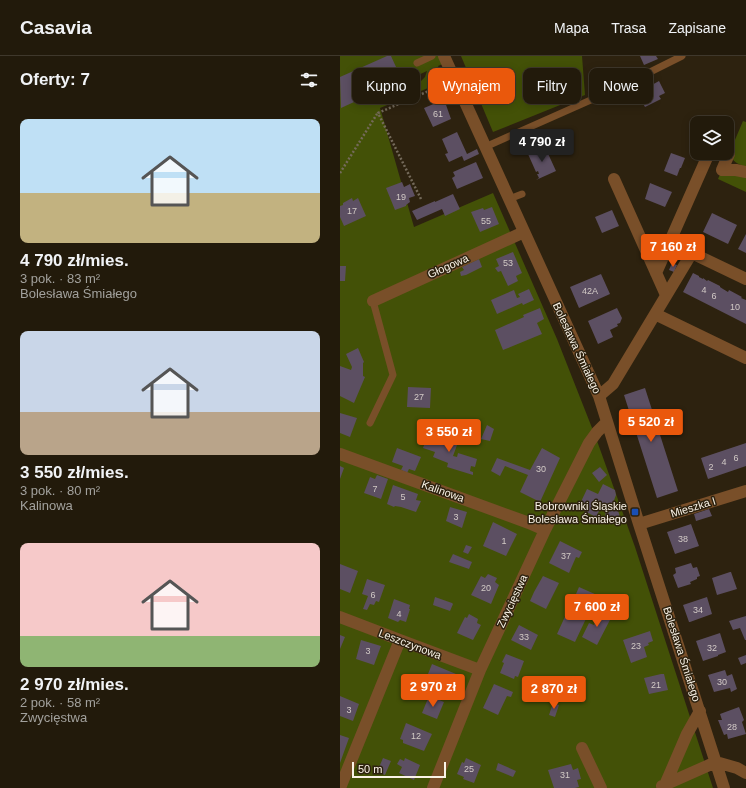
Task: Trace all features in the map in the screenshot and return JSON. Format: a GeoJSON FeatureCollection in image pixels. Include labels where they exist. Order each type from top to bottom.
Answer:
{"type":"FeatureCollection","features":[{"type":"Feature","properties":{"kind":"street","name":"Bolesława Śmiałego"},"geometry":{"type":"LineString","coordinates":[[444,56],[450,68]]}},
{"type":"Feature","properties":{"kind":"street","name":"Bolesława Śmiałego"},"geometry":{"type":"LineString","coordinates":[[466,104],[599,396],[724,788]]}},
{"type":"Feature","properties":{"kind":"street"},"geometry":{"type":"LineString","coordinates":[[746,167],[736,163],[729,154],[722,170],[746,172]]}},
{"type":"Feature","properties":{"kind":"street"},"geometry":{"type":"LineString","coordinates":[[656,273],[706,160]]}},
{"type":"Feature","properties":{"kind":"street"},"geometry":{"type":"LineString","coordinates":[[614,179],[666,295]]}},
{"type":"Feature","properties":{"kind":"street","name":"Głogowa"},"geometry":{"type":"LineString","coordinates":[[373,301],[524,232]]}},
{"type":"Feature","properties":{"kind":"street"},"geometry":{"type":"LineString","coordinates":[[599,396],[613,384],[688,258],[692,255],[696,255],[746,279]]}},
{"type":"Feature","properties":{"kind":"street"},"geometry":{"type":"LineString","coordinates":[[655,314],[746,358]]}},
{"type":"Feature","properties":{"kind":"street","name":"Zwycięstwa"},"geometry":{"type":"LineString","coordinates":[[433,788],[480,670],[545,530],[589,443],[597,432],[608,422]]}},
{"type":"Feature","properties":{"kind":"street","name":"Kalinowa"},"geometry":{"type":"LineString","coordinates":[[340,454],[529,522],[545,530]]}},
{"type":"Feature","properties":{"kind":"street","name":"Mieszka I"},"geometry":{"type":"LineString","coordinates":[[639,524],[746,491]]}},
{"type":"Feature","properties":{"kind":"street","name":"Leszczynowa"},"geometry":{"type":"LineString","coordinates":[[340,617],[480,670]]}},
{"type":"Feature","properties":{"kind":"street"},"geometry":{"type":"LineString","coordinates":[[340,788],[400,640]]}},
{"type":"Feature","properties":{"kind":"street"},"geometry":{"type":"LineString","coordinates":[[662,786],[687,734],[700,711]]}},
{"type":"Feature","properties":{"kind":"street"},"geometry":{"type":"LineString","coordinates":[[582,748],[601,788]]}},
{"type":"Feature","properties":{"kind":"street"},"geometry":{"type":"LineString","coordinates":[[662,786],[716,762],[737,768],[746,773]]}},
{"type":"Feature","properties":{"kind":"lane"},"geometry":{"type":"LineString","coordinates":[[417,63],[432,56]]}},
{"type":"Feature","properties":{"kind":"lane"},"geometry":{"type":"LineString","coordinates":[[485,147],[620,87],[682,56]]}},
{"type":"Feature","properties":{"kind":"lane"},"geometry":{"type":"LineString","coordinates":[[509,200],[522,194]]}},
{"type":"Feature","properties":{"kind":"lane"},"geometry":{"type":"LineString","coordinates":[[370,423],[393,375],[373,301]]}},
{"type":"Feature","properties":{"kind":"path"},"geometry":{"type":"LineString","coordinates":[[340,173],[378,113],[428,92]]}},
{"type":"Feature","properties":{"kind":"path"},"geometry":{"type":"LineString","coordinates":[[378,113],[420,199]]}},
{"type":"Feature","properties":{"kind":"green space"},"geometry":{"type":"Polygon","coordinates":[[[340,56],[450,56],[452,60],[438,66],[439,68],[428,68],[428,88],[420,91],[420,82],[425,77],[427,71],[420,74],[420,68],[352,68],[352,104],[390,104],[380,108],[414,227],[493,193],[557,339],[596,438],[635,547],[713,788],[340,788],[340,56]]]}},
{"type":"Feature","properties":{"kind":"green space"},"geometry":{"type":"Polygon","coordinates":[[[461,56],[582,56],[585,95],[581,97],[581,68],[523,68],[523,104],[563,104],[493,132],[481,104],[515,104],[515,68],[466,68],[461,56]]]}},
{"type":"Feature","properties":{"kind":"green space"},"geometry":{"type":"Polygon","coordinates":[[[743,121],[746,122],[746,167],[733,160],[734,142],[743,121]]]}},
{"type":"Feature","properties":{"kind":"green space"},"geometry":{"type":"Polygon","coordinates":[[[722,170],[746,172],[746,192],[718,179],[722,170]]]}},
{"type":"Feature","properties":{"kind":"building"},"geometry":{"type":"Polygon","coordinates":[[[387,56],[391,56],[396,68],[360,68],[387,56]]]}},
{"type":"Feature","properties":{"kind":"building"},"geometry":{"type":"Polygon","coordinates":[[[640,56],[656,56],[658,59],[644,65],[640,56]]]}},
{"type":"Feature","properties":{"kind":"building"},"geometry":{"type":"Polygon","coordinates":[[[352,72],[352,103],[341,108],[340,77],[352,72]]]}},
{"type":"Feature","properties":{"kind":"building"},"geometry":{"type":"Polygon","coordinates":[[[659,81],[665,93],[659,96],[661,99],[653,103],[653,84],[659,81]]]}},
{"type":"Feature","properties":{"kind":"building"},"geometry":{"type":"Polygon","coordinates":[[[434,104],[446,104],[451,119],[433,127],[424,108],[434,104]]]}},
{"type":"Feature","properties":{"kind":"building"},"geometry":{"type":"Polygon","coordinates":[[[643,104],[651,104],[645,107],[643,104]]]}},
{"type":"Feature","properties":{"kind":"building"},"geometry":{"type":"Polygon","coordinates":[[[457,132],[467,154],[477,149],[479,154],[464,161],[462,156],[449,162],[445,154],[448,153],[442,139],[457,132]]]}},
{"type":"Feature","properties":{"kind":"building"},"geometry":{"type":"Polygon","coordinates":[[[545,147],[556,171],[536,180],[539,178],[537,174],[539,174],[538,171],[536,172],[528,154],[545,147]]]}},
{"type":"Feature","properties":{"kind":"building"},"geometry":{"type":"Polygon","coordinates":[[[671,153],[685,158],[677,176],[664,171],[671,153]]]}},
{"type":"Feature","properties":{"kind":"building"},"geometry":{"type":"Polygon","coordinates":[[[476,162],[483,178],[457,189],[452,178],[455,176],[453,172],[476,162]]]}},
{"type":"Feature","properties":{"kind":"building"},"geometry":{"type":"Polygon","coordinates":[[[402,182],[404,187],[410,184],[415,196],[409,198],[410,202],[406,206],[395,210],[386,188],[402,182]]]}},
{"type":"Feature","properties":{"kind":"building"},"geometry":{"type":"Polygon","coordinates":[[[650,183],[672,192],[665,207],[645,199],[650,183]]]}},
{"type":"Feature","properties":{"kind":"building"},"geometry":{"type":"Polygon","coordinates":[[[453,194],[460,209],[445,216],[442,209],[417,220],[412,211],[453,194]]]}},
{"type":"Feature","properties":{"kind":"building"},"geometry":{"type":"Polygon","coordinates":[[[352,198],[353,201],[358,198],[366,216],[344,226],[340,217],[340,206],[352,198]]]}},
{"type":"Feature","properties":{"kind":"building"},"geometry":{"type":"Polygon","coordinates":[[[492,207],[499,224],[480,232],[471,212],[492,207]]]}},
{"type":"Feature","properties":{"kind":"building"},"geometry":{"type":"Polygon","coordinates":[[[612,210],[619,226],[602,233],[595,217],[612,210]]]}},
{"type":"Feature","properties":{"kind":"building"},"geometry":{"type":"Polygon","coordinates":[[[712,213],[737,225],[728,244],[703,232],[712,213]]]}},
{"type":"Feature","properties":{"kind":"building"},"geometry":{"type":"Polygon","coordinates":[[[746,234],[746,253],[738,249],[746,234]]]}},
{"type":"Feature","properties":{"kind":"building"},"geometry":{"type":"Polygon","coordinates":[[[513,252],[522,273],[516,276],[518,281],[508,286],[501,271],[498,272],[495,268],[499,266],[496,259],[513,252]]]}},
{"type":"Feature","properties":{"kind":"building"},"geometry":{"type":"Polygon","coordinates":[[[479,259],[482,267],[461,276],[460,272],[464,270],[462,267],[479,259]]]}},
{"type":"Feature","properties":{"kind":"building"},"geometry":{"type":"Polygon","coordinates":[[[672,263],[677,265],[674,272],[669,270],[672,263]]]}},
{"type":"Feature","properties":{"kind":"building"},"geometry":{"type":"Polygon","coordinates":[[[340,266],[346,266],[345,281],[340,281],[340,266]]]}},
{"type":"Feature","properties":{"kind":"building"},"geometry":{"type":"Polygon","coordinates":[[[693,273],[746,300],[746,324],[683,292],[693,273]]]}},
{"type":"Feature","properties":{"kind":"building"},"geometry":{"type":"Polygon","coordinates":[[[601,274],[610,294],[579,308],[570,287],[601,274]]]}},
{"type":"Feature","properties":{"kind":"building"},"geometry":{"type":"Polygon","coordinates":[[[529,289],[534,300],[523,305],[522,303],[497,314],[491,300],[514,290],[517,298],[520,297],[518,294],[529,289]]]}},
{"type":"Feature","properties":{"kind":"building"},"geometry":{"type":"Polygon","coordinates":[[[540,308],[544,319],[537,323],[542,334],[503,350],[495,330],[540,308]]]}},
{"type":"Feature","properties":{"kind":"building"},"geometry":{"type":"Polygon","coordinates":[[[617,308],[622,318],[620,323],[617,324],[618,326],[610,330],[613,337],[598,344],[588,321],[617,308]]]}},
{"type":"Feature","properties":{"kind":"building"},"geometry":{"type":"Polygon","coordinates":[[[358,348],[364,362],[363,376],[365,377],[354,403],[340,396],[340,366],[351,370],[352,367],[346,354],[358,348]]]}},
{"type":"Feature","properties":{"kind":"building"},"geometry":{"type":"Polygon","coordinates":[[[408,387],[431,388],[430,408],[407,407],[408,387]]]}},
{"type":"Feature","properties":{"kind":"building"},"geometry":{"type":"Polygon","coordinates":[[[645,388],[678,491],[657,498],[624,395],[645,388]]]}},
{"type":"Feature","properties":{"kind":"building"},"geometry":{"type":"Polygon","coordinates":[[[340,413],[357,418],[350,437],[340,433],[340,413]]]}},
{"type":"Feature","properties":{"kind":"building"},"geometry":{"type":"Polygon","coordinates":[[[487,425],[494,429],[490,441],[481,439],[487,425]]]}},
{"type":"Feature","properties":{"kind":"building"},"geometry":{"type":"Polygon","coordinates":[[[430,429],[442,434],[440,439],[457,445],[453,456],[457,457],[458,453],[477,459],[475,467],[471,466],[470,471],[473,472],[473,475],[447,467],[448,463],[433,457],[435,452],[423,448],[430,429]]]}},
{"type":"Feature","properties":{"kind":"building"},"geometry":{"type":"Polygon","coordinates":[[[746,443],[746,466],[708,479],[701,458],[746,443]]]}},
{"type":"Feature","properties":{"kind":"building"},"geometry":{"type":"Polygon","coordinates":[[[397,448],[421,457],[415,471],[409,469],[407,473],[401,470],[403,466],[392,462],[397,448]]]}},
{"type":"Feature","properties":{"kind":"building"},"geometry":{"type":"Polygon","coordinates":[[[542,448],[560,458],[540,502],[520,492],[528,475],[505,466],[500,476],[491,471],[497,458],[530,470],[542,448]]]}},
{"type":"Feature","properties":{"kind":"building"},"geometry":{"type":"Polygon","coordinates":[[[340,466],[344,468],[340,479],[340,466]]]}},
{"type":"Feature","properties":{"kind":"building"},"geometry":{"type":"Polygon","coordinates":[[[600,467],[607,475],[599,482],[592,473],[600,467]]]}},
{"type":"Feature","properties":{"kind":"building"},"geometry":{"type":"Polygon","coordinates":[[[377,475],[388,479],[381,499],[364,493],[370,477],[375,479],[377,475]]]}},
{"type":"Feature","properties":{"kind":"building"},"geometry":{"type":"Polygon","coordinates":[[[603,484],[615,490],[616,495],[613,503],[616,504],[621,520],[609,524],[605,514],[607,512],[603,509],[600,509],[596,517],[578,508],[587,489],[598,494],[603,484]]]}},
{"type":"Feature","properties":{"kind":"building"},"geometry":{"type":"Polygon","coordinates":[[[393,485],[418,494],[416,500],[421,501],[416,512],[387,504],[393,485]]]}},
{"type":"Feature","properties":{"kind":"building"},"geometry":{"type":"Polygon","coordinates":[[[450,507],[467,512],[462,528],[446,521],[450,507]]]}},
{"type":"Feature","properties":{"kind":"building"},"geometry":{"type":"Polygon","coordinates":[[[709,509],[712,516],[696,521],[694,514],[709,509]]]}},
{"type":"Feature","properties":{"kind":"building"},"geometry":{"type":"Polygon","coordinates":[[[493,522],[517,534],[506,556],[483,546],[493,522]]]}},
{"type":"Feature","properties":{"kind":"building"},"geometry":{"type":"Polygon","coordinates":[[[691,524],[699,546],[675,554],[667,532],[691,524]]]}},
{"type":"Feature","properties":{"kind":"building"},"geometry":{"type":"Polygon","coordinates":[[[560,541],[582,552],[579,558],[576,557],[569,573],[549,563],[560,541]]]}},
{"type":"Feature","properties":{"kind":"building"},"geometry":{"type":"Polygon","coordinates":[[[466,545],[472,547],[468,554],[463,552],[466,545]]]}},
{"type":"Feature","properties":{"kind":"building"},"geometry":{"type":"Polygon","coordinates":[[[453,554],[472,562],[469,569],[449,562],[453,554]]]}},
{"type":"Feature","properties":{"kind":"building"},"geometry":{"type":"Polygon","coordinates":[[[691,563],[693,568],[697,567],[700,576],[690,582],[691,584],[678,588],[673,575],[676,573],[675,568],[691,563]]]}},
{"type":"Feature","properties":{"kind":"building"},"geometry":{"type":"Polygon","coordinates":[[[340,564],[358,571],[350,593],[340,589],[340,564]]]}},
{"type":"Feature","properties":{"kind":"building"},"geometry":{"type":"Polygon","coordinates":[[[730,572],[737,589],[717,595],[712,578],[730,572]]]}},
{"type":"Feature","properties":{"kind":"building"},"geometry":{"type":"Polygon","coordinates":[[[488,574],[497,578],[495,582],[499,585],[491,604],[471,595],[481,576],[485,578],[488,574]]]}},
{"type":"Feature","properties":{"kind":"building"},"geometry":{"type":"Polygon","coordinates":[[[543,576],[559,583],[546,609],[530,601],[543,576]]]}},
{"type":"Feature","properties":{"kind":"building"},"geometry":{"type":"Polygon","coordinates":[[[367,579],[385,585],[379,602],[376,601],[374,605],[370,604],[367,610],[363,609],[368,596],[362,594],[367,579]]]}},
{"type":"Feature","properties":{"kind":"building"},"geometry":{"type":"Polygon","coordinates":[[[579,587],[606,599],[604,604],[595,600],[594,602],[576,594],[579,587]]]}},
{"type":"Feature","properties":{"kind":"building"},"geometry":{"type":"Polygon","coordinates":[[[435,597],[452,603],[453,604],[450,611],[433,605],[435,597]]]}},
{"type":"Feature","properties":{"kind":"building"},"geometry":{"type":"Polygon","coordinates":[[[574,597],[592,606],[575,642],[557,634],[574,597]]]}},
{"type":"Feature","properties":{"kind":"building"},"geometry":{"type":"Polygon","coordinates":[[[707,597],[712,614],[689,622],[683,605],[707,597]]]}},
{"type":"Feature","properties":{"kind":"building"},"geometry":{"type":"Polygon","coordinates":[[[394,599],[410,605],[406,622],[400,620],[398,622],[388,618],[394,599]]]}},
{"type":"Feature","properties":{"kind":"building"},"geometry":{"type":"Polygon","coordinates":[[[601,611],[612,616],[597,645],[582,637],[589,623],[594,625],[601,611]]]}},
{"type":"Feature","properties":{"kind":"building"},"geometry":{"type":"Polygon","coordinates":[[[469,614],[478,619],[477,623],[481,625],[473,640],[457,633],[465,617],[467,618],[469,614]]]}},
{"type":"Feature","properties":{"kind":"building"},"geometry":{"type":"Polygon","coordinates":[[[746,616],[745,640],[740,628],[733,630],[729,621],[746,616]]]}},
{"type":"Feature","properties":{"kind":"building"},"geometry":{"type":"Polygon","coordinates":[[[519,625],[538,635],[531,650],[511,640],[519,625]]]}},
{"type":"Feature","properties":{"kind":"building"},"geometry":{"type":"Polygon","coordinates":[[[650,631],[653,641],[644,647],[647,657],[631,663],[623,640],[650,631]]]}},
{"type":"Feature","properties":{"kind":"building"},"geometry":{"type":"Polygon","coordinates":[[[720,633],[726,652],[703,661],[696,641],[720,633]]]}},
{"type":"Feature","properties":{"kind":"building"},"geometry":{"type":"Polygon","coordinates":[[[340,635],[345,637],[340,649],[340,635]]]}},
{"type":"Feature","properties":{"kind":"building"},"geometry":{"type":"Polygon","coordinates":[[[361,640],[381,646],[374,665],[356,659],[361,640]]]}},
{"type":"Feature","properties":{"kind":"building"},"geometry":{"type":"Polygon","coordinates":[[[506,654],[524,661],[518,677],[515,676],[514,679],[500,673],[504,663],[502,662],[506,654]]]}},
{"type":"Feature","properties":{"kind":"building"},"geometry":{"type":"Polygon","coordinates":[[[746,655],[746,663],[741,665],[738,658],[746,655]]]}},
{"type":"Feature","properties":{"kind":"building"},"geometry":{"type":"Polygon","coordinates":[[[432,664],[456,674],[448,694],[430,687],[432,681],[426,679],[432,664]]]}},
{"type":"Feature","properties":{"kind":"building"},"geometry":{"type":"Polygon","coordinates":[[[725,670],[727,676],[732,674],[737,689],[731,692],[730,688],[714,692],[708,675],[725,670]]]}},
{"type":"Feature","properties":{"kind":"building"},"geometry":{"type":"Polygon","coordinates":[[[664,674],[668,690],[649,694],[644,678],[664,674]]]}},
{"type":"Feature","properties":{"kind":"building"},"geometry":{"type":"Polygon","coordinates":[[[494,684],[513,692],[511,697],[507,696],[498,715],[483,708],[494,684]]]}},
{"type":"Feature","properties":{"kind":"building"},"geometry":{"type":"Polygon","coordinates":[[[340,696],[359,704],[353,721],[340,716],[340,696]]]}},
{"type":"Feature","properties":{"kind":"building"},"geometry":{"type":"Polygon","coordinates":[[[429,696],[444,702],[437,719],[422,713],[429,696]]]}},
{"type":"Feature","properties":{"kind":"building"},"geometry":{"type":"Polygon","coordinates":[[[553,703],[559,705],[555,717],[549,715],[553,703]]]}},
{"type":"Feature","properties":{"kind":"building"},"geometry":{"type":"Polygon","coordinates":[[[739,707],[744,720],[742,722],[746,734],[728,739],[727,734],[724,735],[718,720],[722,720],[720,714],[739,707]]]}},
{"type":"Feature","properties":{"kind":"building"},"geometry":{"type":"Polygon","coordinates":[[[406,723],[432,734],[424,751],[403,743],[403,740],[400,739],[406,723]]]}},
{"type":"Feature","properties":{"kind":"building"},"geometry":{"type":"Polygon","coordinates":[[[340,735],[349,738],[340,763],[340,735]]]}},
{"type":"Feature","properties":{"kind":"building"},"geometry":{"type":"Polygon","coordinates":[[[383,758],[391,761],[385,775],[377,772],[383,758]]]}},
{"type":"Feature","properties":{"kind":"building"},"geometry":{"type":"Polygon","coordinates":[[[405,758],[420,765],[414,780],[399,773],[402,767],[397,764],[400,759],[404,761],[405,758]]]}},
{"type":"Feature","properties":{"kind":"building"},"geometry":{"type":"Polygon","coordinates":[[[466,758],[481,765],[474,783],[463,779],[464,777],[457,774],[462,762],[464,763],[466,758]]]}},
{"type":"Feature","properties":{"kind":"building"},"geometry":{"type":"Polygon","coordinates":[[[498,763],[516,771],[513,777],[496,770],[498,763]]]}},
{"type":"Feature","properties":{"kind":"building"},"geometry":{"type":"Polygon","coordinates":[[[571,764],[573,770],[578,768],[581,779],[577,780],[579,787],[554,788],[548,770],[571,764]]]}},
{"type":"Feature","properties":{"kind":"place","name":"Bobrowniki Śląskie Bolesława Śmiałego"},"geometry":{"type":"Point","coordinates":[635,512]}}]}
